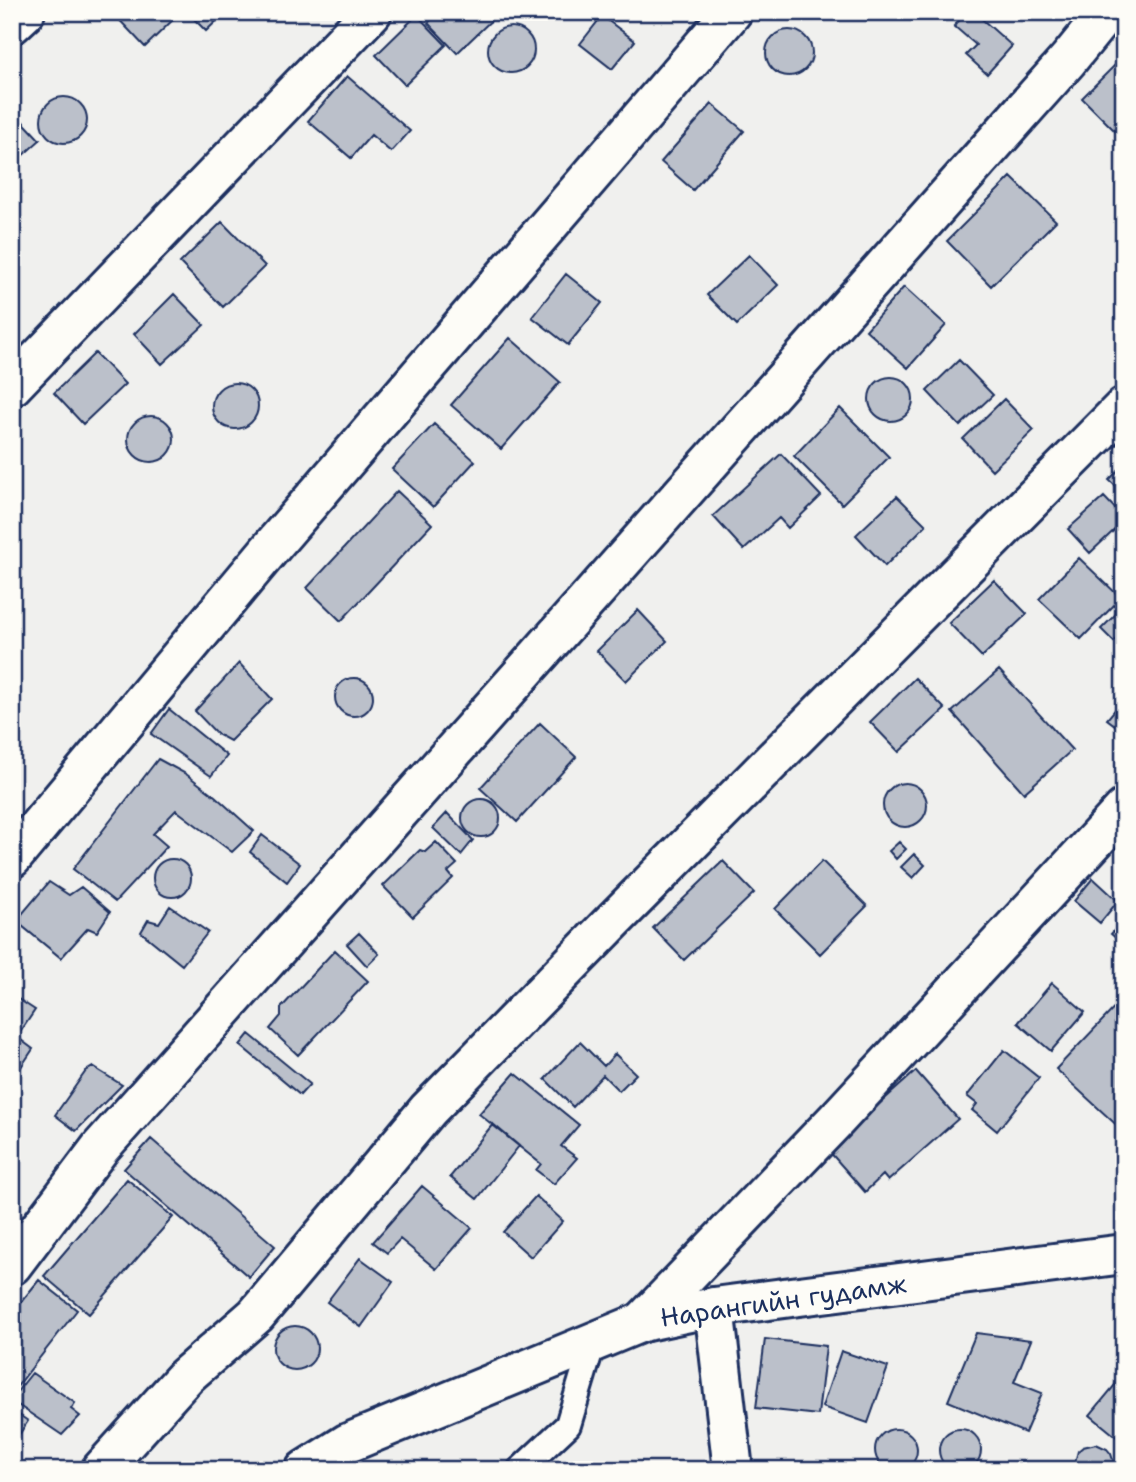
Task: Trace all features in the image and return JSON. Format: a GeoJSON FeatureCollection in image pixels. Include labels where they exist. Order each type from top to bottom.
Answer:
{"type":"FeatureCollection","features":[{"type":"Feature","properties":{"kind":"street"},"geometry":{"type":"LineString","coordinates":[[12,24],[25,12]]}},
{"type":"Feature","properties":{"kind":"street"},"geometry":{"type":"LineString","coordinates":[[12,386],[372,12]]}},
{"type":"Feature","properties":{"kind":"street"},"geometry":{"type":"LineString","coordinates":[[12,858],[284,533],[732,12]]}},
{"type":"Feature","properties":{"kind":"street"},"geometry":{"type":"LineString","coordinates":[[12,1265],[101,1147],[1068,60],[1107,12]]}},
{"type":"Feature","properties":{"kind":"street"},"geometry":{"type":"LineString","coordinates":[[101,1470],[186,1376],[256,1315],[428,1110],[623,910],[1124,407]]}},
{"type":"Feature","properties":{"kind":"street"},"geometry":{"type":"LineString","coordinates":[[642,1322],[836,1120],[1124,808]]}},
{"type":"Feature","properties":{"kind":"street","name":"Нарангийн гудамж"},"geometry":{"type":"LineString","coordinates":[[305,1470],[348,1443],[642,1322],[714,1307],[1124,1254]]}},
{"type":"Feature","properties":{"kind":"street"},"geometry":{"type":"LineString","coordinates":[[714,1307],[733,1470]]}},
{"type":"Feature","properties":{"kind":"lane"},"geometry":{"type":"LineString","coordinates":[[520,1470],[568,1424],[593,1342]]}},
{"type":"Feature","properties":{"kind":"building"},"geometry":{"type":"Polygon","coordinates":[[[112,12],[181,12],[145,47],[112,12]]]}},
{"type":"Feature","properties":{"kind":"building"},"geometry":{"type":"Polygon","coordinates":[[[187,12],[226,12],[206,31],[187,12]]]}},
{"type":"Feature","properties":{"kind":"building"},"geometry":{"type":"Polygon","coordinates":[[[438,12],[499,13],[457,53],[428,23],[438,12]]]}},
{"type":"Feature","properties":{"kind":"building"},"geometry":{"type":"Polygon","coordinates":[[[967,12],[974,12],[1012,46],[987,74],[966,55],[976,45],[954,26],[967,12]]]}},
{"type":"Feature","properties":{"kind":"building"},"geometry":{"type":"Polygon","coordinates":[[[417,15],[446,45],[405,85],[376,55],[417,15]]]}},
{"type":"Feature","properties":{"kind":"building"},"geometry":{"type":"Polygon","coordinates":[[[602,16],[635,41],[612,69],[580,44],[602,16]]]}},
{"type":"Feature","properties":{"kind":"building"},"geometry":{"type":"Polygon","coordinates":[[[511,27],[527,34],[534,50],[527,66],[511,73],[495,66],[488,50],[495,34],[511,27]]]}},
{"type":"Feature","properties":{"kind":"building"},"geometry":{"type":"Polygon","coordinates":[[[789,30],[805,37],[812,53],[805,69],[789,76],[773,69],[766,53],[773,37],[789,30]]]}},
{"type":"Feature","properties":{"kind":"building"},"geometry":{"type":"Polygon","coordinates":[[[1120,60],[1124,63],[1124,140],[1082,98],[1120,60]]]}},
{"type":"Feature","properties":{"kind":"building"},"geometry":{"type":"Polygon","coordinates":[[[347,76],[410,131],[391,152],[371,135],[351,158],[308,121],[347,76]]]}},
{"type":"Feature","properties":{"kind":"building"},"geometry":{"type":"Polygon","coordinates":[[[64,97],[80,104],[87,120],[80,136],[64,143],[48,136],[41,120],[48,104],[64,97]]]}},
{"type":"Feature","properties":{"kind":"building"},"geometry":{"type":"Polygon","coordinates":[[[712,104],[744,131],[693,190],[661,162],[712,104]]]}},
{"type":"Feature","properties":{"kind":"building"},"geometry":{"type":"Polygon","coordinates":[[[12,110],[40,140],[12,165],[12,110]]]}},
{"type":"Feature","properties":{"kind":"building"},"geometry":{"type":"Polygon","coordinates":[[[1011,177],[1056,221],[991,286],[947,241],[1011,177]]]}},
{"type":"Feature","properties":{"kind":"building"},"geometry":{"type":"Polygon","coordinates":[[[222,222],[265,266],[223,307],[180,263],[222,222]]]}},
{"type":"Feature","properties":{"kind":"building"},"geometry":{"type":"Polygon","coordinates":[[[749,255],[778,285],[737,325],[707,295],[749,255]]]}},
{"type":"Feature","properties":{"kind":"building"},"geometry":{"type":"Polygon","coordinates":[[[566,274],[602,303],[568,345],[532,317],[566,274]]]}},
{"type":"Feature","properties":{"kind":"building"},"geometry":{"type":"Polygon","coordinates":[[[904,287],[946,325],[908,368],[866,330],[904,287]]]}},
{"type":"Feature","properties":{"kind":"building"},"geometry":{"type":"Polygon","coordinates":[[[174,294],[204,325],[162,364],[134,334],[174,294]]]}},
{"type":"Feature","properties":{"kind":"building"},"geometry":{"type":"Polygon","coordinates":[[[510,338],[560,382],[501,449],[451,405],[510,338]]]}},
{"type":"Feature","properties":{"kind":"building"},"geometry":{"type":"Polygon","coordinates":[[[95,353],[125,384],[83,424],[54,393],[95,353]]]}},
{"type":"Feature","properties":{"kind":"building"},"geometry":{"type":"Polygon","coordinates":[[[959,360],[993,395],[960,426],[927,391],[959,360]]]}},
{"type":"Feature","properties":{"kind":"building"},"geometry":{"type":"Polygon","coordinates":[[[891,377],[900,378],[907,383],[912,390],[912,408],[907,415],[900,420],[891,421],[882,420],[875,415],[870,408],[869,399],[870,390],[875,383],[882,378],[891,377]]]}},
{"type":"Feature","properties":{"kind":"building"},"geometry":{"type":"Polygon","coordinates":[[[235,383],[251,390],[258,406],[251,422],[235,429],[219,422],[212,406],[219,390],[235,383]]]}},
{"type":"Feature","properties":{"kind":"building"},"geometry":{"type":"Polygon","coordinates":[[[1004,399],[1034,430],[992,470],[963,439],[1004,399]]]}},
{"type":"Feature","properties":{"kind":"building"},"geometry":{"type":"Polygon","coordinates":[[[840,408],[889,457],[842,504],[794,456],[840,408]]]}},
{"type":"Feature","properties":{"kind":"building"},"geometry":{"type":"Polygon","coordinates":[[[151,416],[167,423],[174,439],[167,455],[151,462],[135,455],[128,439],[135,423],[151,416]]]}},
{"type":"Feature","properties":{"kind":"building"},"geometry":{"type":"Polygon","coordinates":[[[434,424],[475,461],[433,507],[392,469],[434,424]]]}},
{"type":"Feature","properties":{"kind":"building"},"geometry":{"type":"Polygon","coordinates":[[[781,454],[821,496],[788,528],[779,518],[744,550],[713,516],[781,454]]]}},
{"type":"Feature","properties":{"kind":"building"},"geometry":{"type":"Polygon","coordinates":[[[1124,464],[1124,494],[1109,480],[1124,464]]]}},
{"type":"Feature","properties":{"kind":"building"},"geometry":{"type":"Polygon","coordinates":[[[397,491],[432,524],[341,621],[307,588],[397,491]]]}},
{"type":"Feature","properties":{"kind":"building"},"geometry":{"type":"Polygon","coordinates":[[[897,496],[926,525],[885,566],[856,535],[897,496]]]}},
{"type":"Feature","properties":{"kind":"building"},"geometry":{"type":"Polygon","coordinates":[[[1104,497],[1124,521],[1090,553],[1068,529],[1104,497]]]}},
{"type":"Feature","properties":{"kind":"building"},"geometry":{"type":"Polygon","coordinates":[[[1079,558],[1121,598],[1081,639],[1039,599],[1079,558]]]}},
{"type":"Feature","properties":{"kind":"building"},"geometry":{"type":"Polygon","coordinates":[[[994,580],[1027,614],[982,657],[949,623],[994,580]]]}},
{"type":"Feature","properties":{"kind":"building"},"geometry":{"type":"Polygon","coordinates":[[[1124,606],[1124,632],[1114,642],[1101,629],[1124,606]]]}},
{"type":"Feature","properties":{"kind":"building"},"geometry":{"type":"Polygon","coordinates":[[[638,610],[667,641],[626,681],[597,651],[638,610]]]}},
{"type":"Feature","properties":{"kind":"building"},"geometry":{"type":"Polygon","coordinates":[[[239,663],[272,699],[230,741],[217,734],[195,711],[239,663]]]}},
{"type":"Feature","properties":{"kind":"building"},"geometry":{"type":"Polygon","coordinates":[[[999,670],[1072,750],[1024,793],[952,712],[999,670]]]}},
{"type":"Feature","properties":{"kind":"building"},"geometry":{"type":"Polygon","coordinates":[[[354,678],[367,684],[373,697],[367,710],[354,716],[341,710],[335,697],[341,684],[354,678]]]}},
{"type":"Feature","properties":{"kind":"building"},"geometry":{"type":"Polygon","coordinates":[[[915,678],[945,709],[899,752],[870,722],[915,678]]]}},
{"type":"Feature","properties":{"kind":"building"},"geometry":{"type":"Polygon","coordinates":[[[1124,699],[1124,732],[1107,719],[1124,699]]]}},
{"type":"Feature","properties":{"kind":"building"},"geometry":{"type":"Polygon","coordinates":[[[169,709],[227,756],[211,776],[151,734],[169,709]]]}},
{"type":"Feature","properties":{"kind":"building"},"geometry":{"type":"Polygon","coordinates":[[[540,723],[576,757],[517,822],[480,788],[540,723]]]}},
{"type":"Feature","properties":{"kind":"building"},"geometry":{"type":"Polygon","coordinates":[[[158,759],[186,774],[254,831],[232,852],[176,810],[153,834],[167,846],[115,902],[73,869],[158,759]]]}},
{"type":"Feature","properties":{"kind":"building"},"geometry":{"type":"Polygon","coordinates":[[[905,783],[914,784],[921,789],[926,796],[926,814],[921,821],[914,826],[905,827],[896,826],[889,821],[884,814],[883,805],[884,796],[889,789],[896,784],[905,783]]]}},
{"type":"Feature","properties":{"kind":"building"},"geometry":{"type":"Polygon","coordinates":[[[481,799],[494,805],[500,818],[494,831],[481,837],[468,831],[462,818],[468,805],[481,799]]]}},
{"type":"Feature","properties":{"kind":"building"},"geometry":{"type":"Polygon","coordinates":[[[447,813],[473,840],[461,855],[433,828],[447,813]]]}},
{"type":"Feature","properties":{"kind":"building"},"geometry":{"type":"Polygon","coordinates":[[[262,835],[300,864],[287,882],[250,852],[262,835]]]}},
{"type":"Feature","properties":{"kind":"building"},"geometry":{"type":"Polygon","coordinates":[[[436,842],[457,864],[448,872],[453,878],[413,917],[383,886],[420,850],[425,852],[436,842]]]}},
{"type":"Feature","properties":{"kind":"building"},"geometry":{"type":"Polygon","coordinates":[[[899,842],[906,849],[896,859],[889,851],[899,842]]]}},
{"type":"Feature","properties":{"kind":"building"},"geometry":{"type":"Polygon","coordinates":[[[914,854],[925,865],[913,878],[901,867],[914,854]]]}},
{"type":"Feature","properties":{"kind":"building"},"geometry":{"type":"Polygon","coordinates":[[[172,859],[185,865],[191,878],[185,891],[172,897],[159,891],[153,878],[159,865],[172,859]]]}},
{"type":"Feature","properties":{"kind":"building"},"geometry":{"type":"Polygon","coordinates":[[[723,861],[754,893],[684,960],[653,928],[723,861]]]}},
{"type":"Feature","properties":{"kind":"building"},"geometry":{"type":"Polygon","coordinates":[[[822,861],[867,906],[820,954],[775,909],[822,861]]]}},
{"type":"Feature","properties":{"kind":"building"},"geometry":{"type":"Polygon","coordinates":[[[1093,878],[1118,901],[1100,923],[1074,901],[1093,878]]]}},
{"type":"Feature","properties":{"kind":"building"},"geometry":{"type":"Polygon","coordinates":[[[49,882],[69,895],[81,887],[110,912],[97,932],[88,928],[61,958],[16,921],[49,882]]]}},
{"type":"Feature","properties":{"kind":"building"},"geometry":{"type":"Polygon","coordinates":[[[170,906],[208,932],[182,965],[141,932],[148,920],[159,923],[170,906]]]}},
{"type":"Feature","properties":{"kind":"building"},"geometry":{"type":"Polygon","coordinates":[[[1124,920],[1124,945],[1111,934],[1124,920]]]}},
{"type":"Feature","properties":{"kind":"building"},"geometry":{"type":"Polygon","coordinates":[[[359,933],[379,954],[367,966],[347,944],[359,933]]]}},
{"type":"Feature","properties":{"kind":"building"},"geometry":{"type":"Polygon","coordinates":[[[335,950],[368,981],[298,1055],[270,1029],[281,1016],[281,1008],[335,950]]]}},
{"type":"Feature","properties":{"kind":"building"},"geometry":{"type":"Polygon","coordinates":[[[1052,983],[1085,1012],[1051,1051],[1018,1023],[1052,983]]]}},
{"type":"Feature","properties":{"kind":"building"},"geometry":{"type":"Polygon","coordinates":[[[12,995],[35,1010],[17,1037],[33,1049],[17,1073],[12,1070],[12,995]]]}},
{"type":"Feature","properties":{"kind":"building"},"geometry":{"type":"Polygon","coordinates":[[[1124,998],[1124,1132],[1056,1069],[1124,998]]]}},
{"type":"Feature","properties":{"kind":"building"},"geometry":{"type":"Polygon","coordinates":[[[249,1034],[310,1084],[300,1095],[240,1045],[249,1034]]]}},
{"type":"Feature","properties":{"kind":"building"},"geometry":{"type":"Polygon","coordinates":[[[580,1042],[604,1066],[615,1054],[636,1074],[619,1091],[603,1075],[573,1107],[545,1079],[580,1042]]]}},
{"type":"Feature","properties":{"kind":"building"},"geometry":{"type":"Polygon","coordinates":[[[1004,1050],[1039,1078],[997,1131],[972,1110],[977,1104],[967,1096],[1004,1050]]]}},
{"type":"Feature","properties":{"kind":"building"},"geometry":{"type":"Polygon","coordinates":[[[93,1067],[122,1085],[76,1131],[55,1115],[86,1071],[93,1067]]]}},
{"type":"Feature","properties":{"kind":"building"},"geometry":{"type":"Polygon","coordinates":[[[916,1071],[958,1119],[888,1181],[883,1175],[865,1192],[828,1150],[916,1071]]]}},
{"type":"Feature","properties":{"kind":"building"},"geometry":{"type":"Polygon","coordinates":[[[515,1073],[579,1125],[561,1146],[577,1158],[554,1184],[536,1170],[541,1164],[479,1114],[515,1073]]]}},
{"type":"Feature","properties":{"kind":"building"},"geometry":{"type":"Polygon","coordinates":[[[493,1124],[519,1146],[477,1199],[450,1177],[493,1124]]]}},
{"type":"Feature","properties":{"kind":"building"},"geometry":{"type":"Polygon","coordinates":[[[151,1139],[275,1246],[249,1277],[124,1169],[151,1139]]]}},
{"type":"Feature","properties":{"kind":"building"},"geometry":{"type":"Polygon","coordinates":[[[127,1179],[173,1217],[89,1314],[44,1276],[127,1179]]]}},
{"type":"Feature","properties":{"kind":"building"},"geometry":{"type":"Polygon","coordinates":[[[422,1186],[472,1228],[436,1269],[400,1239],[387,1253],[373,1242],[422,1186]]]}},
{"type":"Feature","properties":{"kind":"building"},"geometry":{"type":"Polygon","coordinates":[[[536,1196],[563,1221],[531,1257],[503,1232],[536,1196]]]}},
{"type":"Feature","properties":{"kind":"building"},"geometry":{"type":"Polygon","coordinates":[[[360,1258],[393,1282],[361,1327],[327,1302],[360,1258]]]}},
{"type":"Feature","properties":{"kind":"building"},"geometry":{"type":"Polygon","coordinates":[[[39,1280],[77,1310],[12,1393],[12,1313],[39,1280]]]}},
{"type":"Feature","properties":{"kind":"building"},"geometry":{"type":"Polygon","coordinates":[[[295,1326],[304,1327],[311,1332],[316,1339],[316,1357],[311,1364],[304,1369],[295,1370],[286,1369],[279,1364],[274,1357],[273,1348],[274,1339],[279,1332],[286,1327],[295,1326]]]}},
{"type":"Feature","properties":{"kind":"building"},"geometry":{"type":"Polygon","coordinates":[[[976,1333],[1031,1340],[1014,1382],[1042,1393],[1025,1433],[948,1401],[976,1333]]]}},
{"type":"Feature","properties":{"kind":"building"},"geometry":{"type":"Polygon","coordinates":[[[765,1339],[826,1346],[818,1415],[756,1408],[765,1339]]]}},
{"type":"Feature","properties":{"kind":"building"},"geometry":{"type":"Polygon","coordinates":[[[841,1351],[888,1367],[868,1423],[822,1407],[841,1351]]]}},
{"type":"Feature","properties":{"kind":"building"},"geometry":{"type":"Polygon","coordinates":[[[32,1373],[75,1403],[71,1409],[80,1416],[62,1435],[12,1401],[32,1373]]]}},
{"type":"Feature","properties":{"kind":"building"},"geometry":{"type":"Polygon","coordinates":[[[1124,1374],[1124,1443],[1090,1415],[1124,1374]]]}},
{"type":"Feature","properties":{"kind":"building"},"geometry":{"type":"Polygon","coordinates":[[[12,1410],[28,1421],[13,1444],[12,1444],[12,1410]]]}},
{"type":"Feature","properties":{"kind":"building"},"geometry":{"type":"Polygon","coordinates":[[[896,1429],[911,1435],[917,1450],[911,1465],[896,1471],[881,1465],[875,1450],[881,1435],[896,1429]]]}},
{"type":"Feature","properties":{"kind":"building"},"geometry":{"type":"Polygon","coordinates":[[[960,1429],[975,1435],[981,1450],[975,1465],[960,1471],[945,1465],[939,1450],[945,1435],[960,1429]]]}},
{"type":"Feature","properties":{"kind":"building"},"geometry":{"type":"Polygon","coordinates":[[[1096,1444],[1111,1454],[1111,1470],[1077,1470],[1075,1462],[1078,1451],[1096,1444]]]}}]}
